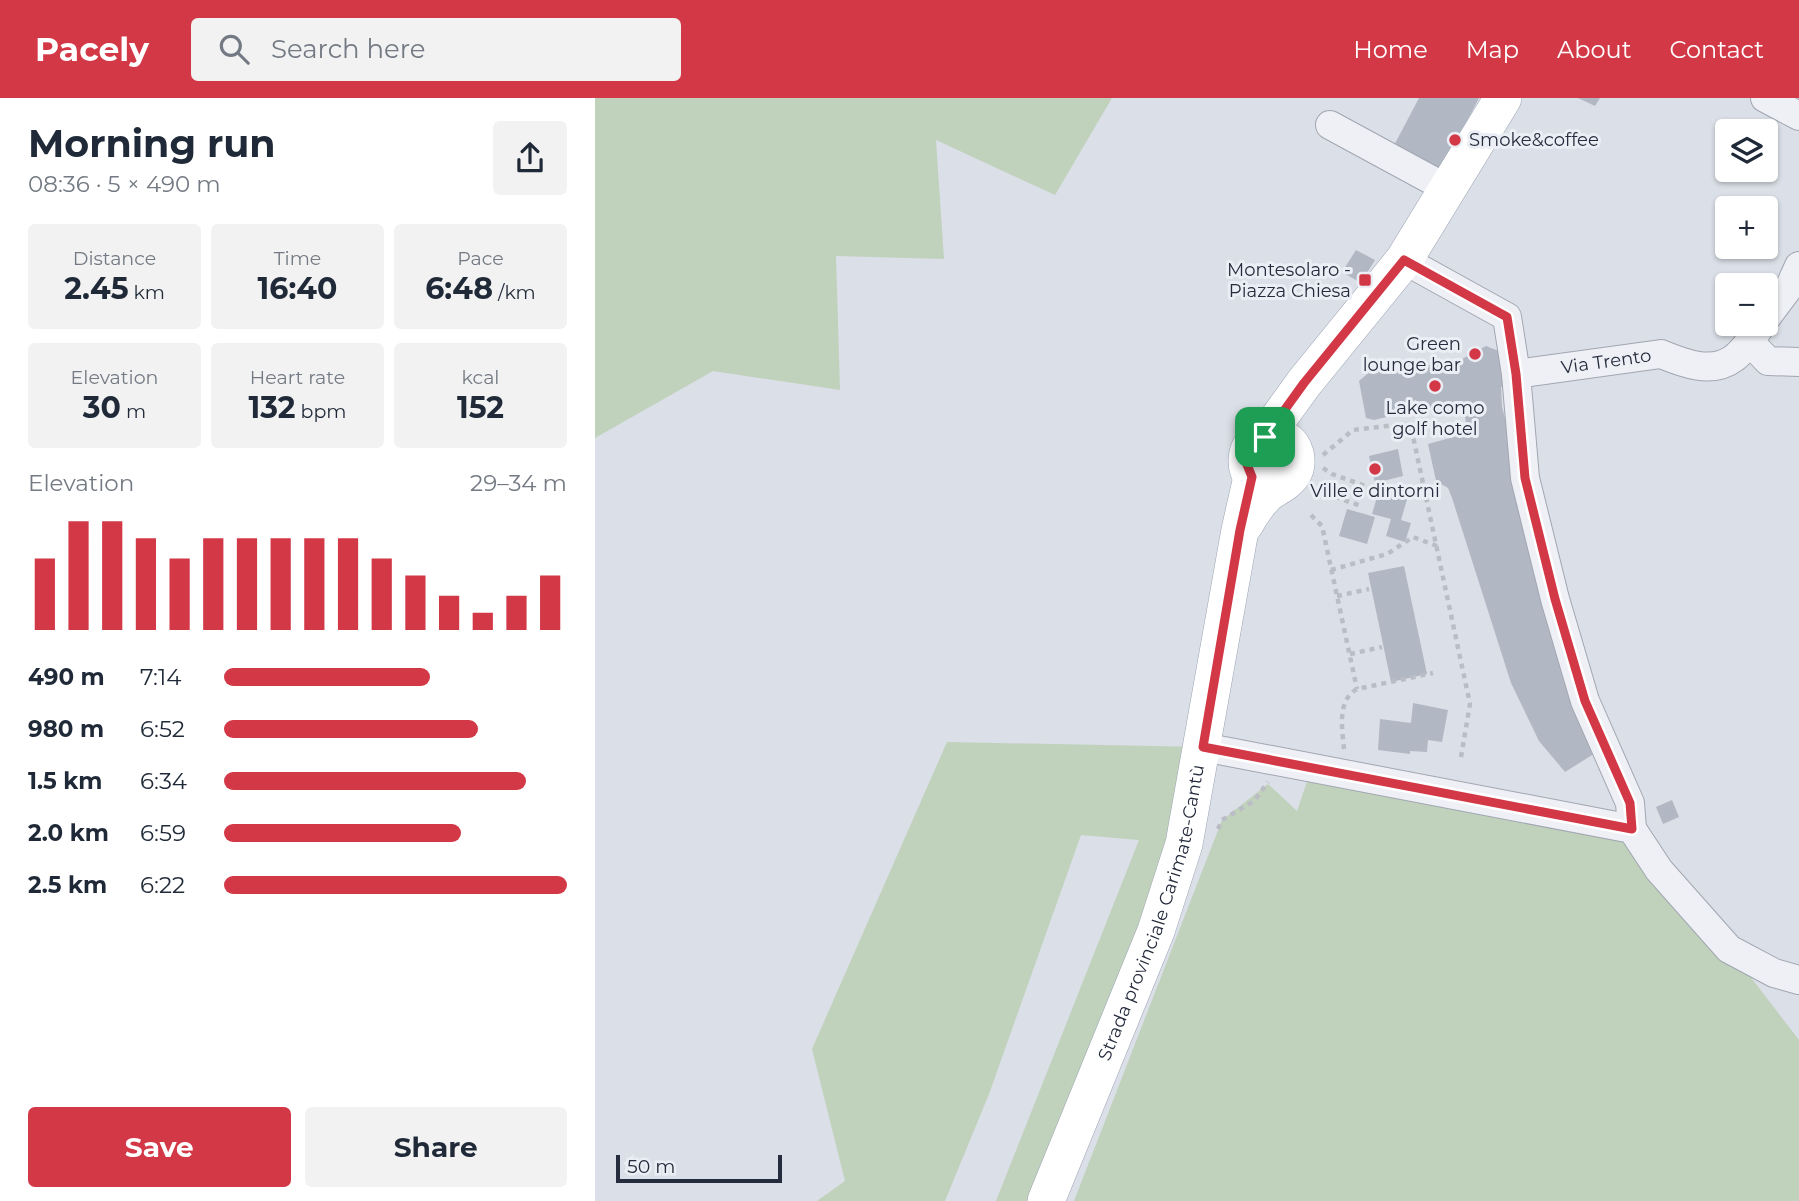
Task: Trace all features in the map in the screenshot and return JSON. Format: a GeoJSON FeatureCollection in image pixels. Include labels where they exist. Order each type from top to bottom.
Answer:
{"type":"FeatureCollection","features":[{"type":"Feature","properties":{"kind":"main road"},"geometry":{"type":"LineString","coordinates":[[1280,466],[1304,383],[1404,260],[1503,98]]}},
{"type":"Feature","properties":{"kind":"main road","name":"Strada provinciale Carimate-Cantù"},"geometry":{"type":"LineString","coordinates":[[1046,1201],[1156,931],[1184,844],[1240,530],[1280,466]]}},
{"type":"Feature","properties":{"kind":"street"},"geometry":{"type":"LineString","coordinates":[[1765,98],[1799,116]]}},
{"type":"Feature","properties":{"kind":"street"},"geometry":{"type":"LineString","coordinates":[[1330,125],[1448,188]]}},
{"type":"Feature","properties":{"kind":"street"},"geometry":{"type":"LineString","coordinates":[[1404,260],[1507,317],[1516,374],[1525,478],[1555,599],[1585,701],[1630,803],[1632,829],[1660,870],[1729,948],[1774,973],[1799,980]]}},
{"type":"Feature","properties":{"kind":"street"},"geometry":{"type":"LineString","coordinates":[[1778,302],[1790,286],[1799,266]]}},
{"type":"Feature","properties":{"kind":"street","name":"Via Trento"},"geometry":{"type":"LineString","coordinates":[[1516,374],[1661,355],[1709,368],[1752,336]]}},
{"type":"Feature","properties":{"kind":"street"},"geometry":{"type":"LineString","coordinates":[[1754,336],[1768,361],[1799,362]]}},
{"type":"Feature","properties":{"kind":"street"},"geometry":{"type":"LineString","coordinates":[[1203,747],[1632,829]]}},
{"type":"Feature","properties":{"kind":"path"},"geometry":{"type":"LineString","coordinates":[[1371,488],[1332,474],[1314,461],[1353,430],[1404,424],[1411,428],[1470,704],[1461,757]]}},
{"type":"Feature","properties":{"kind":"path"},"geometry":{"type":"LineString","coordinates":[[1280,466],[1327,495],[1361,506]]}},
{"type":"Feature","properties":{"kind":"path"},"geometry":{"type":"LineString","coordinates":[[1311,515],[1322,526],[1357,689]]}},
{"type":"Feature","properties":{"kind":"path"},"geometry":{"type":"LineString","coordinates":[[1331,570],[1387,555],[1413,537],[1437,546]]}},
{"type":"Feature","properties":{"kind":"path"},"geometry":{"type":"LineString","coordinates":[[1337,596],[1369,589]]}},
{"type":"Feature","properties":{"kind":"path"},"geometry":{"type":"LineString","coordinates":[[1350,654],[1382,648]]}},
{"type":"Feature","properties":{"kind":"path"},"geometry":{"type":"LineString","coordinates":[[1347,774],[1343,702],[1348,693],[1433,673]]}},
{"type":"Feature","properties":{"kind":"green space"},"geometry":{"type":"Polygon","coordinates":[[[595,98],[1112,98],[1055,195],[936,140],[944,259],[836,256],[840,390],[713,371],[595,438],[595,98]]]}},
{"type":"Feature","properties":{"kind":"green space"},"geometry":{"type":"Polygon","coordinates":[[[947,742],[1203,747],[1046,1201],[996,1201],[1139,840],[1081,835],[989,1094],[945,1201],[817,1201],[845,1181],[812,1049],[947,742]]]}},
{"type":"Feature","properties":{"kind":"green space"},"geometry":{"type":"Polygon","coordinates":[[[1312,767],[1636,837],[1729,949],[1799,1040],[1799,1201],[1074,1201],[1222,820],[1268,784],[1297,811],[1312,767]]]}},
{"type":"Feature","properties":{"kind":"building"},"geometry":{"type":"Polygon","coordinates":[[[1419,98],[1479,98],[1438,176],[1391,151],[1419,98]]]}},
{"type":"Feature","properties":{"kind":"building"},"geometry":{"type":"Polygon","coordinates":[[[1578,98],[1600,98],[1595,106],[1578,98]]]}},
{"type":"Feature","properties":{"kind":"building"},"geometry":{"type":"Polygon","coordinates":[[[1356,250],[1375,260],[1361,283],[1342,272],[1356,250]]]}},
{"type":"Feature","properties":{"kind":"building"},"geometry":{"type":"Polygon","coordinates":[[[1486,346],[1504,353],[1505,386],[1501,387],[1502,407],[1597,752],[1565,772],[1539,741],[1511,683],[1452,498],[1448,488],[1436,481],[1428,444],[1468,433],[1462,401],[1419,410],[1416,400],[1402,404],[1404,413],[1374,420],[1366,418],[1359,381],[1373,369],[1396,370],[1460,360],[1486,346]]]}},
{"type":"Feature","properties":{"kind":"building"},"geometry":{"type":"Polygon","coordinates":[[[1398,449],[1403,476],[1375,483],[1369,456],[1398,449]]]}},
{"type":"Feature","properties":{"kind":"building"},"geometry":{"type":"Polygon","coordinates":[[[1380,487],[1408,496],[1401,520],[1411,523],[1405,542],[1386,536],[1391,519],[1372,514],[1380,487]]]}},
{"type":"Feature","properties":{"kind":"building"},"geometry":{"type":"Polygon","coordinates":[[[1347,509],[1375,517],[1367,544],[1339,536],[1347,509]]]}},
{"type":"Feature","properties":{"kind":"building"},"geometry":{"type":"Polygon","coordinates":[[[1404,566],[1427,674],[1391,682],[1368,573],[1404,566]]]}},
{"type":"Feature","properties":{"kind":"building"},"geometry":{"type":"Polygon","coordinates":[[[1413,703],[1448,710],[1442,742],[1428,740],[1427,752],[1410,751],[1410,754],[1378,750],[1380,719],[1411,723],[1413,703]]]}},
{"type":"Feature","properties":{"kind":"building"},"geometry":{"type":"Polygon","coordinates":[[[1672,800],[1679,817],[1663,824],[1656,807],[1672,800]]]}},
{"type":"Feature","properties":{"kind":"place","name":"Smoke&coffee"},"geometry":{"type":"Point","coordinates":[1455,140]}},
{"type":"Feature","properties":{"kind":"place","name":"Montesolaro - Piazza Chiesa"},"geometry":{"type":"Point","coordinates":[1365,280]}},
{"type":"Feature","properties":{"kind":"place","name":"Green lounge bar"},"geometry":{"type":"Point","coordinates":[1475,354]}},
{"type":"Feature","properties":{"kind":"place","name":"Lake como golf hotel"},"geometry":{"type":"Point","coordinates":[1435,386]}},
{"type":"Feature","properties":{"kind":"place","name":"Ville e dintorni"},"geometry":{"type":"Point","coordinates":[1375,469]}},
{"type":"Feature","properties":{"kind":"route"},"geometry":{"type":"LineString","coordinates":[[1404,260],[1507,317],[1516,374],[1525,478],[1555,599],[1585,701],[1630,803],[1632,829],[1203,747],[1240,530],[1252,477],[1247,468],[1247,453],[1253,443],[1265,437],[1304,383],[1404,260]]}}]}
